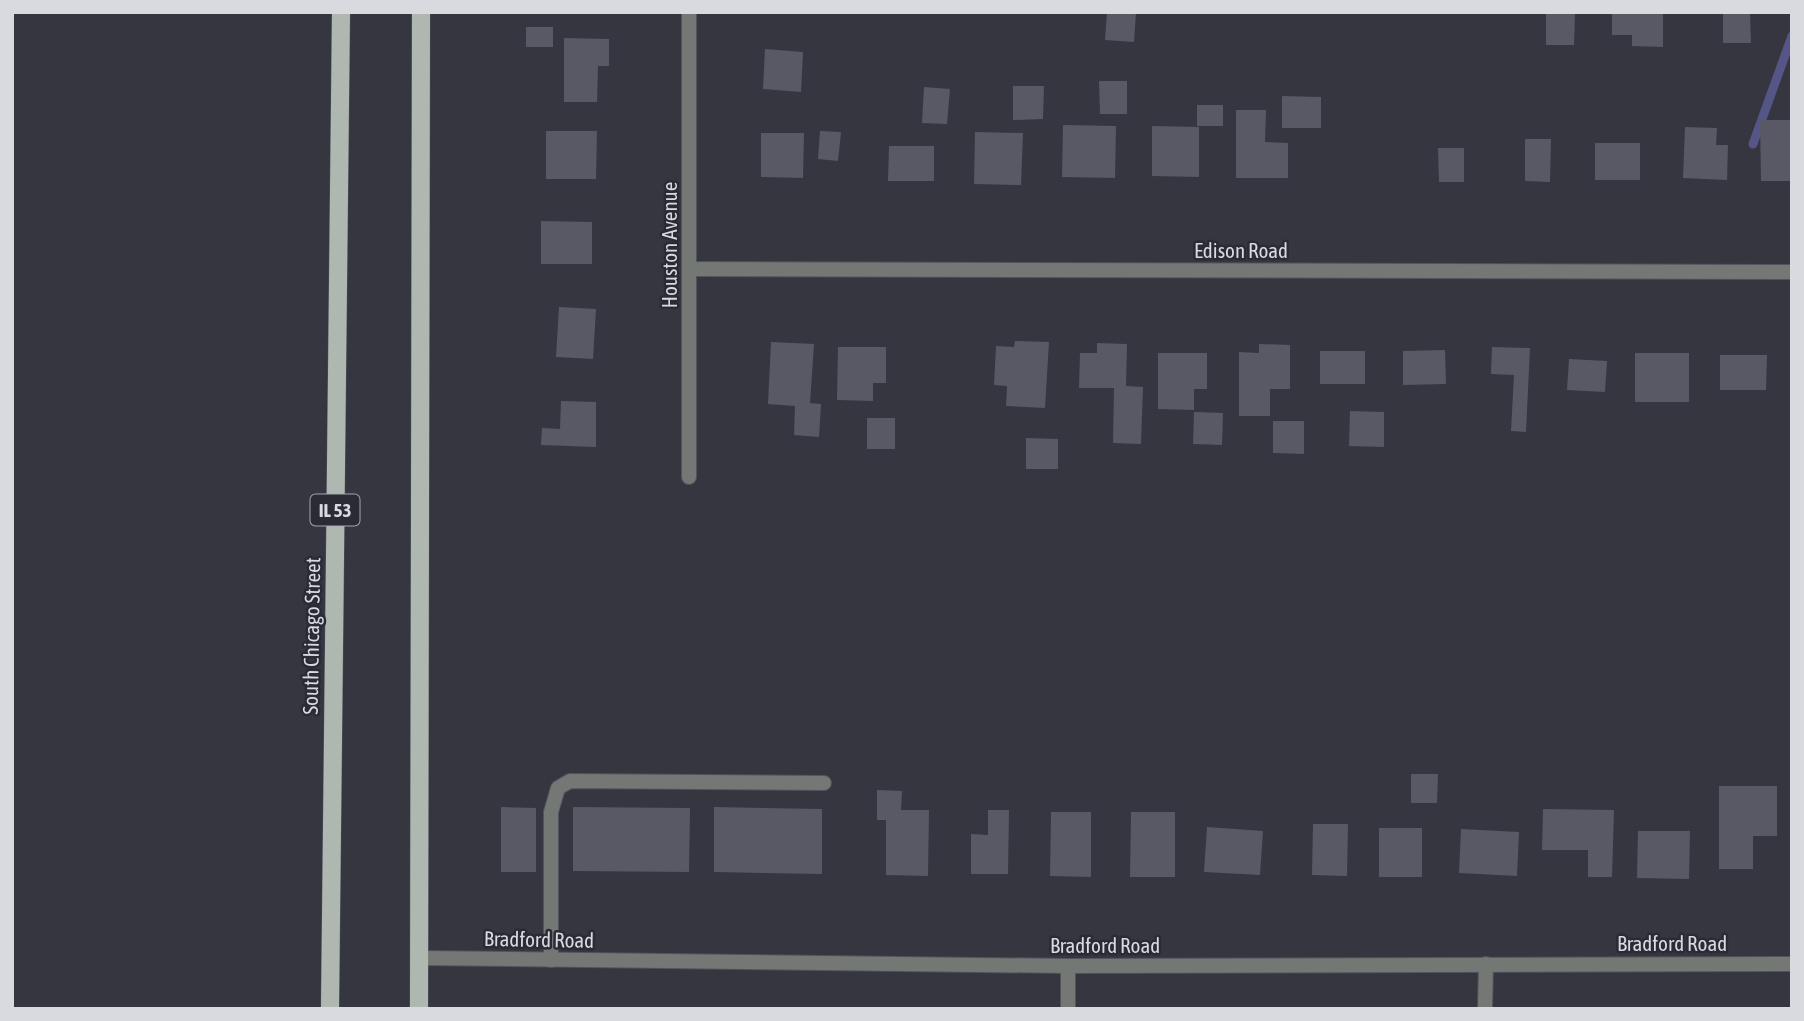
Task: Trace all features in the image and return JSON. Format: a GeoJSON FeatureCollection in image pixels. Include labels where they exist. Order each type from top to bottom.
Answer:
{"type":"FeatureCollection","features":[{"type":"Feature","properties":{"kind":"main road","name":"South Chicago Street"},"geometry":{"type":"LineString","coordinates":[[330,1009],[341,12]]}},
{"type":"Feature","properties":{"kind":"main road"},"geometry":{"type":"LineString","coordinates":[[419,1009],[421,12]]}},
{"type":"Feature","properties":{"kind":"street","name":"Houston Avenue"},"geometry":{"type":"LineString","coordinates":[[689,12],[689,477]]}},
{"type":"Feature","properties":{"kind":"street","name":"Edison Road"},"geometry":{"type":"LineString","coordinates":[[690,270],[1792,272]]}},
{"type":"Feature","properties":{"kind":"street"},"geometry":{"type":"LineString","coordinates":[[551,960],[551,813],[558,788],[570,781],[824,783]]}},
{"type":"Feature","properties":{"kind":"street","name":"Bradford Road"},"geometry":{"type":"LineString","coordinates":[[419,958],[1069,966],[1792,964]]}},
{"type":"Feature","properties":{"kind":"street"},"geometry":{"type":"LineString","coordinates":[[1485,1009],[1486,964]]}},
{"type":"Feature","properties":{"kind":"street"},"geometry":{"type":"LineString","coordinates":[[1068,1009],[1069,966]]}},
{"type":"Feature","properties":{"kind":"building"},"geometry":{"type":"Polygon","coordinates":[[[1107,12],[1136,12],[1134,42],[1105,40],[1107,12]]]}},
{"type":"Feature","properties":{"kind":"building"},"geometry":{"type":"Polygon","coordinates":[[[1546,12],[1575,13],[1574,45],[1546,45],[1546,12]]]}},
{"type":"Feature","properties":{"kind":"building"},"geometry":{"type":"Polygon","coordinates":[[[1612,12],[1663,12],[1663,47],[1632,46],[1632,35],[1612,35],[1612,12]]]}},
{"type":"Feature","properties":{"kind":"building"},"geometry":{"type":"Polygon","coordinates":[[[1723,12],[1750,12],[1751,43],[1723,43],[1723,12]]]}},
{"type":"Feature","properties":{"kind":"building"},"geometry":{"type":"Polygon","coordinates":[[[526,27],[553,27],[553,47],[526,47],[526,27]]]}},
{"type":"Feature","properties":{"kind":"building"},"geometry":{"type":"Polygon","coordinates":[[[564,38],[609,39],[609,66],[598,66],[597,102],[564,102],[564,38]]]}},
{"type":"Feature","properties":{"kind":"building"},"geometry":{"type":"Polygon","coordinates":[[[765,49],[803,52],[801,92],[763,89],[765,49]]]}},
{"type":"Feature","properties":{"kind":"building"},"geometry":{"type":"Polygon","coordinates":[[[1099,81],[1127,81],[1127,114],[1100,114],[1099,81]]]}},
{"type":"Feature","properties":{"kind":"building"},"geometry":{"type":"Polygon","coordinates":[[[1013,86],[1044,86],[1043,119],[1013,120],[1013,86]]]}},
{"type":"Feature","properties":{"kind":"building"},"geometry":{"type":"Polygon","coordinates":[[[924,87],[950,89],[947,124],[922,123],[924,87]]]}},
{"type":"Feature","properties":{"kind":"building"},"geometry":{"type":"Polygon","coordinates":[[[1282,96],[1321,97],[1321,128],[1282,128],[1282,96]]]}},
{"type":"Feature","properties":{"kind":"building"},"geometry":{"type":"Polygon","coordinates":[[[1197,105],[1223,105],[1223,126],[1197,126],[1197,105]]]}},
{"type":"Feature","properties":{"kind":"building"},"geometry":{"type":"Polygon","coordinates":[[[1236,110],[1266,110],[1265,142],[1288,143],[1288,178],[1236,178],[1236,110]]]}},
{"type":"Feature","properties":{"kind":"building"},"geometry":{"type":"Polygon","coordinates":[[[1760,120],[1792,120],[1792,181],[1761,181],[1760,120]]]}},
{"type":"Feature","properties":{"kind":"building"},"geometry":{"type":"Polygon","coordinates":[[[1063,125],[1116,126],[1115,178],[1062,177],[1063,125]]]}},
{"type":"Feature","properties":{"kind":"building"},"geometry":{"type":"Polygon","coordinates":[[[1152,126],[1199,127],[1199,177],[1152,176],[1152,126]]]}},
{"type":"Feature","properties":{"kind":"building"},"geometry":{"type":"Polygon","coordinates":[[[1685,127],[1717,128],[1716,145],[1728,145],[1727,180],[1683,178],[1685,127]]]}},
{"type":"Feature","properties":{"kind":"building"},"geometry":{"type":"Polygon","coordinates":[[[546,131],[597,131],[596,179],[546,179],[546,131]]]}},
{"type":"Feature","properties":{"kind":"building"},"geometry":{"type":"Polygon","coordinates":[[[820,131],[841,132],[838,161],[818,159],[820,131]]]}},
{"type":"Feature","properties":{"kind":"building"},"geometry":{"type":"Polygon","coordinates":[[[975,132],[1023,133],[1021,185],[974,184],[975,132]]]}},
{"type":"Feature","properties":{"kind":"building"},"geometry":{"type":"Polygon","coordinates":[[[761,133],[804,133],[803,178],[761,177],[761,133]]]}},
{"type":"Feature","properties":{"kind":"building"},"geometry":{"type":"Polygon","coordinates":[[[1525,139],[1551,139],[1550,182],[1525,181],[1525,139]]]}},
{"type":"Feature","properties":{"kind":"building"},"geometry":{"type":"Polygon","coordinates":[[[1595,143],[1640,143],[1640,180],[1595,180],[1595,143]]]}},
{"type":"Feature","properties":{"kind":"building"},"geometry":{"type":"Polygon","coordinates":[[[889,146],[934,146],[934,181],[888,181],[889,146]]]}},
{"type":"Feature","properties":{"kind":"building"},"geometry":{"type":"Polygon","coordinates":[[[1438,148],[1464,148],[1464,182],[1439,182],[1438,148]]]}},
{"type":"Feature","properties":{"kind":"building"},"geometry":{"type":"Polygon","coordinates":[[[541,221],[592,222],[592,264],[541,264],[541,221]]]}},
{"type":"Feature","properties":{"kind":"building"},"geometry":{"type":"Polygon","coordinates":[[[559,307],[596,309],[593,359],[556,357],[559,307]]]}},
{"type":"Feature","properties":{"kind":"building"},"geometry":{"type":"Polygon","coordinates":[[[1015,341],[1049,342],[1045,408],[1006,406],[1007,386],[994,385],[996,346],[1014,347],[1015,341]]]}},
{"type":"Feature","properties":{"kind":"building"},"geometry":{"type":"Polygon","coordinates":[[[771,342],[814,344],[810,403],[821,404],[819,437],[794,435],[795,406],[768,404],[771,342]]]}},
{"type":"Feature","properties":{"kind":"building"},"geometry":{"type":"Polygon","coordinates":[[[1097,343],[1127,344],[1126,386],[1143,387],[1141,444],[1113,443],[1114,388],[1079,388],[1080,353],[1097,353],[1097,343]]]}},
{"type":"Feature","properties":{"kind":"building"},"geometry":{"type":"Polygon","coordinates":[[[1259,344],[1290,345],[1290,389],[1270,389],[1270,416],[1239,416],[1239,352],[1259,353],[1259,344]]]}},
{"type":"Feature","properties":{"kind":"building"},"geometry":{"type":"Polygon","coordinates":[[[838,347],[886,347],[886,383],[873,383],[873,401],[837,400],[838,347]]]}},
{"type":"Feature","properties":{"kind":"building"},"geometry":{"type":"Polygon","coordinates":[[[1492,347],[1530,348],[1526,432],[1511,431],[1514,375],[1491,374],[1492,347]]]}},
{"type":"Feature","properties":{"kind":"building"},"geometry":{"type":"Polygon","coordinates":[[[1445,350],[1446,384],[1403,385],[1403,351],[1445,350]]]}},
{"type":"Feature","properties":{"kind":"building"},"geometry":{"type":"Polygon","coordinates":[[[1320,351],[1365,351],[1365,384],[1320,384],[1320,351]]]}},
{"type":"Feature","properties":{"kind":"building"},"geometry":{"type":"Polygon","coordinates":[[[1158,353],[1207,353],[1207,389],[1194,389],[1194,410],[1158,409],[1158,353]]]}},
{"type":"Feature","properties":{"kind":"building"},"geometry":{"type":"Polygon","coordinates":[[[1635,353],[1689,353],[1689,402],[1635,402],[1635,353]]]}},
{"type":"Feature","properties":{"kind":"building"},"geometry":{"type":"Polygon","coordinates":[[[1720,355],[1767,355],[1766,390],[1720,390],[1720,355]]]}},
{"type":"Feature","properties":{"kind":"building"},"geometry":{"type":"Polygon","coordinates":[[[1569,359],[1607,361],[1605,392],[1567,390],[1569,359]]]}},
{"type":"Feature","properties":{"kind":"building"},"geometry":{"type":"Polygon","coordinates":[[[561,401],[596,402],[596,447],[541,445],[542,428],[560,429],[561,401]]]}},
{"type":"Feature","properties":{"kind":"building"},"geometry":{"type":"Polygon","coordinates":[[[1350,411],[1384,412],[1384,447],[1349,446],[1350,411]]]}},
{"type":"Feature","properties":{"kind":"building"},"geometry":{"type":"Polygon","coordinates":[[[1194,412],[1223,413],[1222,445],[1193,444],[1194,412]]]}},
{"type":"Feature","properties":{"kind":"building"},"geometry":{"type":"Polygon","coordinates":[[[867,418],[895,418],[895,449],[867,449],[867,418]]]}},
{"type":"Feature","properties":{"kind":"building"},"geometry":{"type":"Polygon","coordinates":[[[1273,421],[1304,421],[1304,454],[1273,453],[1273,421]]]}},
{"type":"Feature","properties":{"kind":"building"},"geometry":{"type":"Polygon","coordinates":[[[1026,438],[1058,439],[1058,469],[1026,469],[1026,438]]]}},
{"type":"Feature","properties":{"kind":"building"},"geometry":{"type":"Polygon","coordinates":[[[1411,774],[1438,774],[1437,803],[1411,803],[1411,774]]]}},
{"type":"Feature","properties":{"kind":"building"},"geometry":{"type":"Polygon","coordinates":[[[1719,786],[1777,786],[1777,836],[1753,836],[1753,869],[1719,869],[1719,786]]]}},
{"type":"Feature","properties":{"kind":"building"},"geometry":{"type":"Polygon","coordinates":[[[877,790],[902,791],[901,810],[929,810],[928,876],[886,875],[886,820],[877,820],[877,790]]]}},
{"type":"Feature","properties":{"kind":"building"},"geometry":{"type":"Polygon","coordinates":[[[501,807],[536,808],[536,872],[501,872],[501,807]]]}},
{"type":"Feature","properties":{"kind":"building"},"geometry":{"type":"Polygon","coordinates":[[[573,807],[690,808],[689,872],[573,871],[573,807]]]}},
{"type":"Feature","properties":{"kind":"building"},"geometry":{"type":"Polygon","coordinates":[[[714,807],[822,809],[822,874],[714,872],[714,807]]]}},
{"type":"Feature","properties":{"kind":"building"},"geometry":{"type":"Polygon","coordinates":[[[1543,809],[1614,810],[1612,877],[1588,877],[1588,850],[1542,850],[1543,809]]]}},
{"type":"Feature","properties":{"kind":"building"},"geometry":{"type":"Polygon","coordinates":[[[988,810],[1009,810],[1008,874],[971,874],[971,834],[988,835],[988,810]]]}},
{"type":"Feature","properties":{"kind":"building"},"geometry":{"type":"Polygon","coordinates":[[[1051,812],[1091,812],[1091,877],[1050,876],[1051,812]]]}},
{"type":"Feature","properties":{"kind":"building"},"geometry":{"type":"Polygon","coordinates":[[[1131,812],[1175,812],[1175,877],[1130,877],[1131,812]]]}},
{"type":"Feature","properties":{"kind":"building"},"geometry":{"type":"Polygon","coordinates":[[[1313,824],[1348,824],[1347,876],[1312,875],[1313,824]]]}},
{"type":"Feature","properties":{"kind":"building"},"geometry":{"type":"Polygon","coordinates":[[[1207,827],[1263,831],[1260,875],[1204,872],[1207,827]]]}},
{"type":"Feature","properties":{"kind":"building"},"geometry":{"type":"Polygon","coordinates":[[[1379,828],[1422,828],[1422,877],[1379,877],[1379,828]]]}},
{"type":"Feature","properties":{"kind":"building"},"geometry":{"type":"Polygon","coordinates":[[[1461,829],[1519,832],[1517,876],[1459,873],[1461,829]]]}},
{"type":"Feature","properties":{"kind":"building"},"geometry":{"type":"Polygon","coordinates":[[[1638,831],[1690,831],[1689,879],[1637,878],[1638,831]]]}},
{"type":"Feature","properties":{"kind":"waterway"},"geometry":{"type":"LineString","coordinates":[[1753,144],[1792,36]]}}]}
